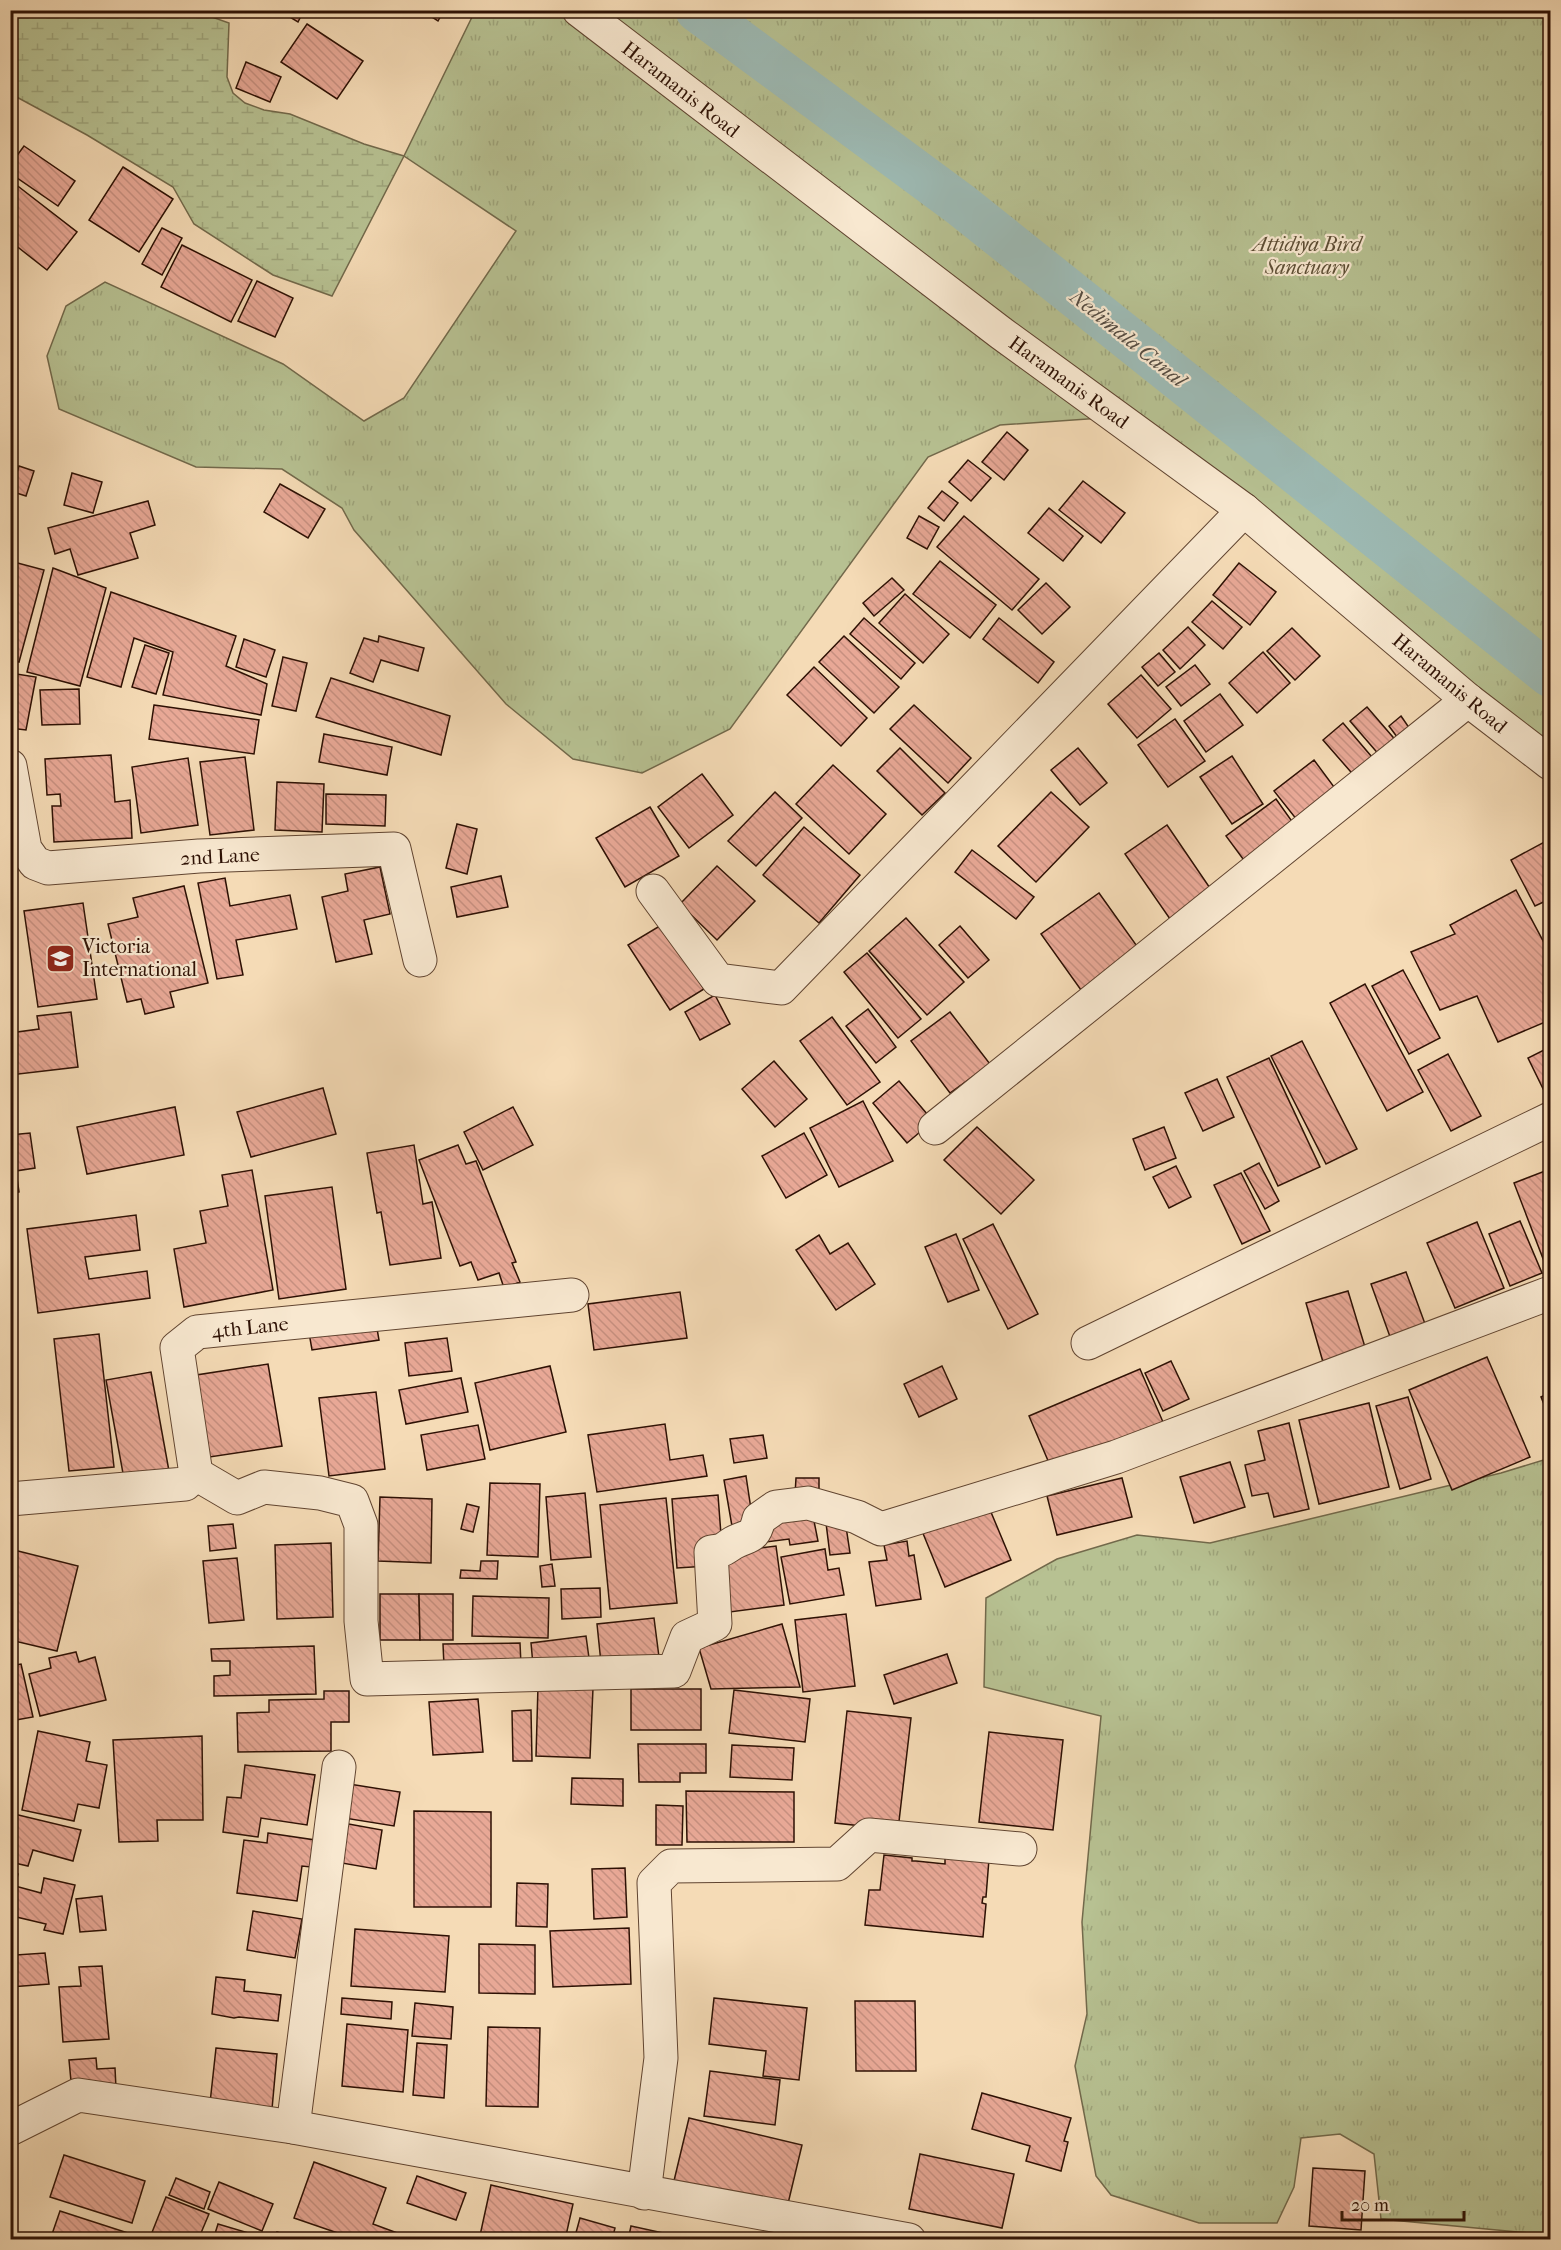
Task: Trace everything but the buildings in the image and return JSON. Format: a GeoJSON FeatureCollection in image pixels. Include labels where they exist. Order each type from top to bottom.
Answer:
{"type":"FeatureCollection","features":[{"type":"Feature","properties":{"kind":"street","name":"Haramanis Road"},"geometry":{"type":"LineString","coordinates":[[579,10],[1001,333],[1244,510],[1468,700],[1551,764]]}},
{"type":"Feature","properties":{"kind":"street"},"geometry":{"type":"LineString","coordinates":[[653,891],[718,980],[782,988],[1244,510]]}},
{"type":"Feature","properties":{"kind":"street"},"geometry":{"type":"LineString","coordinates":[[935,1128],[1468,700]]}},
{"type":"Feature","properties":{"kind":"street","name":"2nd Lane"},"geometry":{"type":"LineString","coordinates":[[10,766],[25,849],[35,863],[48,868],[199,856],[394,849],[420,960]]}},
{"type":"Feature","properties":{"kind":"street"},"geometry":{"type":"LineString","coordinates":[[1088,1343],[1551,1119]]}},
{"type":"Feature","properties":{"kind":"street"},"geometry":{"type":"LineString","coordinates":[[10,1499],[185,1484],[196,1474],[237,1498],[264,1487],[320,1493],[352,1501],[361,1525],[361,1621],[367,1679],[674,1671],[687,1637],[715,1624],[711,1552],[725,1550],[733,1543],[751,1536],[757,1531],[759,1519],[776,1507],[808,1503],[857,1517],[881,1529],[1116,1457],[1551,1293]]}},
{"type":"Feature","properties":{"kind":"street","name":"4th Lane"},"geometry":{"type":"LineString","coordinates":[[196,1474],[177,1348],[197,1332],[572,1295]]}},
{"type":"Feature","properties":{"kind":"street"},"geometry":{"type":"LineString","coordinates":[[293,2127],[339,1767]]}},
{"type":"Feature","properties":{"kind":"street"},"geometry":{"type":"LineString","coordinates":[[644,2193],[661,2058],[654,1883],[671,1866],[837,1864],[869,1835],[1020,1849]]}},
{"type":"Feature","properties":{"kind":"street"},"geometry":{"type":"LineString","coordinates":[[10,2129],[78,2095],[293,2127],[909,2240]]}},
{"type":"Feature","properties":{"kind":"green space"},"geometry":{"type":"Polygon","coordinates":[[[10,11],[195,11],[229,23],[227,77],[233,93],[245,103],[264,110],[290,114],[364,144],[404,156],[332,296],[273,275],[194,224],[173,187],[87,135],[11,94],[10,11]]]}},
{"type":"Feature","properties":{"kind":"green space","name":"Attidiya Bird Sanctuary"},"geometry":{"type":"Polygon","coordinates":[[[475,11],[1550,11],[1550,763],[1116,417],[1000,425],[928,457],[730,729],[642,773],[573,759],[506,704],[354,530],[342,508],[282,469],[196,467],[59,409],[47,356],[66,306],[105,282],[283,364],[364,421],[404,398],[516,231],[404,156],[475,11]]]}},
{"type":"Feature","properties":{"kind":"green space"},"geometry":{"type":"Polygon","coordinates":[[[1550,1458],[1550,2235],[1381,2219],[1374,2154],[1340,2134],[1301,2138],[1294,2187],[1277,2223],[1199,2223],[1111,2195],[1096,2176],[1075,2066],[1087,2014],[1082,1922],[1101,1716],[984,1687],[986,1598],[1057,1559],[1137,1535],[1210,1543],[1501,1473],[1550,1458]]]}},
{"type":"Feature","properties":{"kind":"waterway","name":"Nedimala Canal"},"geometry":{"type":"LineString","coordinates":[[697,10],[961,205],[1550,675]]}},
{"type":"Feature","properties":{"kind":"place","name":"Victoria International"},"geometry":{"type":"Point","coordinates":[61,958]}}]}
